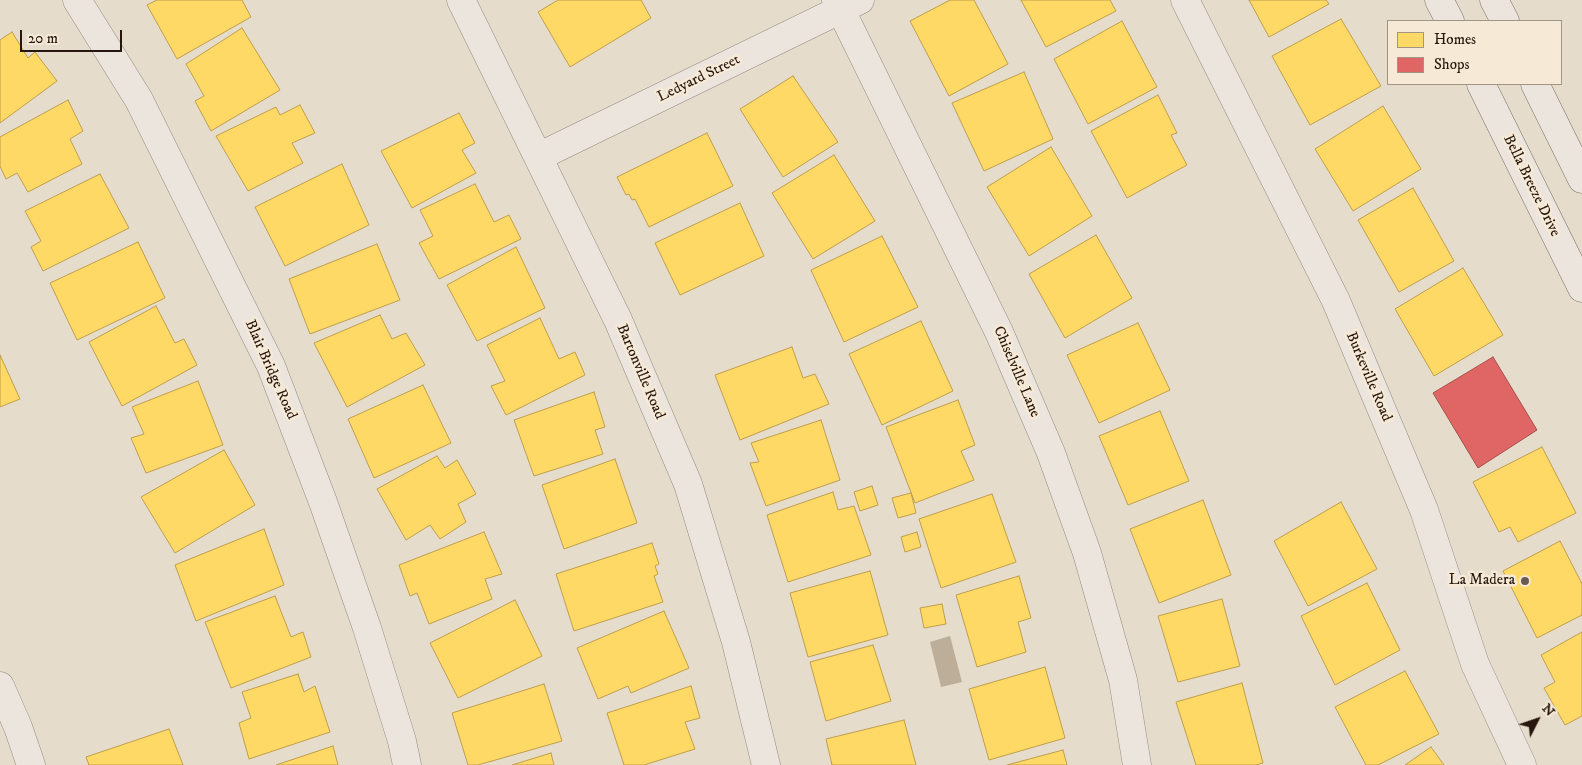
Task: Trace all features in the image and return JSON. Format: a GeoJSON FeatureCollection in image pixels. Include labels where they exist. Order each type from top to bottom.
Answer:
{"type":"FeatureCollection","features":[{"type":"Feature","properties":{"kind":"street","name":"Blair Bridge Road"},"geometry":{"type":"LineString","coordinates":[[77,0],[139,100],[271,366],[323,502],[367,628],[402,741],[407,765]]}},
{"type":"Feature","properties":{"kind":"street","name":"Bartonville Road"},"geometry":{"type":"LineString","coordinates":[[461,0],[618,320],[688,484],[736,642],[766,765]]}},
{"type":"Feature","properties":{"kind":"street","name":"Burkeville Road"},"geometry":{"type":"LineString","coordinates":[[1185,0],[1336,301],[1424,510],[1475,664],[1522,765]]}},
{"type":"Feature","properties":{"kind":"street"},"geometry":{"type":"LineString","coordinates":[[1439,0],[1449,20]]}},
{"type":"Feature","properties":{"kind":"street"},"geometry":{"type":"LineString","coordinates":[[1494,0],[1504,20]]}},
{"type":"Feature","properties":{"kind":"street","name":"Ledyard Street"},"geometry":{"type":"LineString","coordinates":[[538,157],[846,3]]}},
{"type":"Feature","properties":{"kind":"street","name":"Chiselville Lane"},"geometry":{"type":"LineString","coordinates":[[846,3],[999,332],[1051,453],[1086,553],[1123,680],[1137,765]]}},
{"type":"Feature","properties":{"kind":"street","name":"Bella Breeze Drive"},"geometry":{"type":"LineString","coordinates":[[1481,85],[1582,288]]}},
{"type":"Feature","properties":{"kind":"street"},"geometry":{"type":"LineString","coordinates":[[1536,85],[1582,178]]}},
{"type":"Feature","properties":{"kind":"street"},"geometry":{"type":"LineString","coordinates":[[0,686],[18,727],[31,765]]}},
{"type":"Feature","properties":{"kind":"shaded area"},"geometry":{"type":"Polygon","coordinates":[[[950,636],[962,682],[941,687],[930,642],[950,636]]]}},
{"type":"Feature","properties":{"kind":"building: Homes"},"geometry":{"type":"Polygon","coordinates":[[[157,0],[242,0],[251,17],[177,59],[147,5],[157,0]]]}},
{"type":"Feature","properties":{"kind":"building: Homes"},"geometry":{"type":"Polygon","coordinates":[[[558,0],[641,0],[651,18],[570,67],[538,12],[558,0]]]}},
{"type":"Feature","properties":{"kind":"building: Homes"},"geometry":{"type":"Polygon","coordinates":[[[950,0],[974,0],[1008,64],[949,96],[910,21],[950,0]]]}},
{"type":"Feature","properties":{"kind":"building: Homes"},"geometry":{"type":"Polygon","coordinates":[[[1021,0],[1110,0],[1116,11],[1046,47],[1021,0]]]}},
{"type":"Feature","properties":{"kind":"building: Homes"},"geometry":{"type":"Polygon","coordinates":[[[1249,0],[1326,0],[1329,4],[1269,37],[1249,0]]]}},
{"type":"Feature","properties":{"kind":"building: Homes"},"geometry":{"type":"Polygon","coordinates":[[[1341,19],[1381,86],[1310,125],[1272,56],[1341,19]]]}},
{"type":"Feature","properties":{"kind":"building: Homes"},"geometry":{"type":"Polygon","coordinates":[[[1122,21],[1157,87],[1088,124],[1054,59],[1122,21]]]}},
{"type":"Feature","properties":{"kind":"building: Homes"},"geometry":{"type":"Polygon","coordinates":[[[242,28],[280,90],[211,131],[195,101],[204,96],[186,64],[242,28]]]}},
{"type":"Feature","properties":{"kind":"building: Homes"},"geometry":{"type":"Polygon","coordinates":[[[12,32],[28,58],[35,52],[57,81],[0,123],[0,40],[12,32]]]}},
{"type":"Feature","properties":{"kind":"building: Homes"},"geometry":{"type":"Polygon","coordinates":[[[1024,72],[1053,139],[984,171],[952,103],[1024,72]]]}},
{"type":"Feature","properties":{"kind":"building: Homes"},"geometry":{"type":"Polygon","coordinates":[[[793,76],[838,142],[783,177],[740,109],[793,76]]]}},
{"type":"Feature","properties":{"kind":"building: Homes"},"geometry":{"type":"Polygon","coordinates":[[[1158,95],[1177,133],[1171,135],[1187,165],[1127,198],[1091,131],[1158,95]]]}},
{"type":"Feature","properties":{"kind":"building: Homes"},"geometry":{"type":"Polygon","coordinates":[[[68,100],[83,131],[70,139],[82,164],[28,192],[17,173],[6,179],[0,166],[0,137],[68,100]]]}},
{"type":"Feature","properties":{"kind":"building: Homes"},"geometry":{"type":"Polygon","coordinates":[[[300,105],[315,133],[292,143],[303,163],[248,191],[216,136],[276,107],[280,115],[300,105]]]}},
{"type":"Feature","properties":{"kind":"building: Homes"},"geometry":{"type":"Polygon","coordinates":[[[1383,106],[1421,169],[1353,211],[1315,149],[1383,106]]]}},
{"type":"Feature","properties":{"kind":"building: Homes"},"geometry":{"type":"Polygon","coordinates":[[[459,113],[475,143],[462,150],[476,173],[412,208],[381,151],[459,113]]]}},
{"type":"Feature","properties":{"kind":"building: Homes"},"geometry":{"type":"Polygon","coordinates":[[[707,133],[733,186],[649,227],[635,199],[632,200],[629,194],[626,195],[617,177],[707,133]]]}},
{"type":"Feature","properties":{"kind":"building: Homes"},"geometry":{"type":"Polygon","coordinates":[[[1051,147],[1092,216],[1029,256],[987,187],[1051,147]]]}},
{"type":"Feature","properties":{"kind":"building: Homes"},"geometry":{"type":"Polygon","coordinates":[[[834,155],[875,221],[813,259],[772,193],[834,155]]]}},
{"type":"Feature","properties":{"kind":"building: Homes"},"geometry":{"type":"Polygon","coordinates":[[[342,164],[369,225],[285,266],[255,207],[342,164]]]}},
{"type":"Feature","properties":{"kind":"building: Homes"},"geometry":{"type":"Polygon","coordinates":[[[100,174],[129,228],[43,271],[31,247],[41,241],[25,211],[100,174]]]}},
{"type":"Feature","properties":{"kind":"building: Homes"},"geometry":{"type":"Polygon","coordinates":[[[475,184],[494,222],[509,215],[521,239],[439,279],[419,243],[433,236],[420,210],[475,184]]]}},
{"type":"Feature","properties":{"kind":"building: Homes"},"geometry":{"type":"Polygon","coordinates":[[[1413,188],[1454,261],[1399,292],[1358,220],[1413,188]]]}},
{"type":"Feature","properties":{"kind":"building: Homes"},"geometry":{"type":"Polygon","coordinates":[[[740,203],[764,256],[680,295],[655,243],[740,203]]]}},
{"type":"Feature","properties":{"kind":"building: Homes"},"geometry":{"type":"Polygon","coordinates":[[[1096,235],[1132,298],[1065,338],[1029,274],[1096,235]]]}},
{"type":"Feature","properties":{"kind":"building: Homes"},"geometry":{"type":"Polygon","coordinates":[[[882,236],[918,307],[844,342],[811,270],[882,236]]]}},
{"type":"Feature","properties":{"kind":"building: Homes"},"geometry":{"type":"Polygon","coordinates":[[[138,242],[165,298],[77,340],[50,283],[138,242]]]}},
{"type":"Feature","properties":{"kind":"building: Homes"},"geometry":{"type":"Polygon","coordinates":[[[377,244],[400,300],[310,334],[289,279],[377,244]]]}},
{"type":"Feature","properties":{"kind":"building: Homes"},"geometry":{"type":"Polygon","coordinates":[[[516,247],[545,308],[477,341],[447,285],[516,247]]]}},
{"type":"Feature","properties":{"kind":"building: Homes"},"geometry":{"type":"Polygon","coordinates":[[[1463,268],[1503,335],[1434,376],[1395,309],[1463,268]]]}},
{"type":"Feature","properties":{"kind":"building: Homes"},"geometry":{"type":"Polygon","coordinates":[[[156,306],[175,343],[184,339],[197,365],[122,406],[89,342],[156,306]]]}},
{"type":"Feature","properties":{"kind":"building: Homes"},"geometry":{"type":"Polygon","coordinates":[[[380,315],[392,339],[406,333],[425,365],[347,407],[314,343],[380,315]]]}},
{"type":"Feature","properties":{"kind":"building: Homes"},"geometry":{"type":"Polygon","coordinates":[[[540,318],[559,359],[575,352],[585,375],[506,415],[491,386],[505,381],[487,345],[540,318]]]}},
{"type":"Feature","properties":{"kind":"building: Homes"},"geometry":{"type":"Polygon","coordinates":[[[921,321],[953,391],[882,425],[849,354],[921,321]]]}},
{"type":"Feature","properties":{"kind":"building: Homes"},"geometry":{"type":"Polygon","coordinates":[[[1138,323],[1170,390],[1099,423],[1067,355],[1138,323]]]}},
{"type":"Feature","properties":{"kind":"building: Homes"},"geometry":{"type":"Polygon","coordinates":[[[792,347],[803,378],[815,374],[829,404],[740,440],[715,375],[792,347]]]}},
{"type":"Feature","properties":{"kind":"building: Homes"},"geometry":{"type":"Polygon","coordinates":[[[0,355],[20,399],[0,407],[0,355]]]}},
{"type":"Feature","properties":{"kind":"building: Homes"},"geometry":{"type":"Polygon","coordinates":[[[198,381],[223,445],[146,473],[131,438],[144,434],[132,407],[198,381]]]}},
{"type":"Feature","properties":{"kind":"building: Homes"},"geometry":{"type":"Polygon","coordinates":[[[423,385],[451,443],[374,478],[348,419],[423,385]]]}},
{"type":"Feature","properties":{"kind":"building: Homes"},"geometry":{"type":"Polygon","coordinates":[[[594,392],[605,427],[595,430],[603,454],[534,476],[514,420],[594,392]]]}},
{"type":"Feature","properties":{"kind":"building: Homes"},"geometry":{"type":"Polygon","coordinates":[[[958,400],[975,445],[961,451],[974,480],[915,503],[886,427],[958,400]]]}},
{"type":"Feature","properties":{"kind":"building: Homes"},"geometry":{"type":"Polygon","coordinates":[[[1160,411],[1189,481],[1128,505],[1099,436],[1160,411]]]}},
{"type":"Feature","properties":{"kind":"building: Homes"},"geometry":{"type":"Polygon","coordinates":[[[821,420],[840,480],[766,506],[750,463],[759,462],[751,443],[821,420]]]}},
{"type":"Feature","properties":{"kind":"building: Homes"},"geometry":{"type":"Polygon","coordinates":[[[1542,447],[1576,513],[1518,542],[1510,527],[1499,532],[1473,482],[1542,447]]]}},
{"type":"Feature","properties":{"kind":"building: Homes"},"geometry":{"type":"Polygon","coordinates":[[[224,450],[255,505],[175,553],[141,497],[224,450]]]}},
{"type":"Feature","properties":{"kind":"building: Homes"},"geometry":{"type":"Polygon","coordinates":[[[437,456],[445,468],[457,460],[476,494],[458,504],[466,522],[440,539],[430,525],[406,540],[377,489],[437,456]]]}},
{"type":"Feature","properties":{"kind":"building: Homes"},"geometry":{"type":"Polygon","coordinates":[[[615,459],[637,523],[564,549],[542,485],[615,459]]]}},
{"type":"Feature","properties":{"kind":"building: Homes"},"geometry":{"type":"Polygon","coordinates":[[[872,486],[878,505],[860,511],[854,492],[872,486]]]}},
{"type":"Feature","properties":{"kind":"building: Homes"},"geometry":{"type":"Polygon","coordinates":[[[833,492],[838,510],[854,506],[871,555],[788,582],[767,515],[833,492]]]}},
{"type":"Feature","properties":{"kind":"building: Homes"},"geometry":{"type":"Polygon","coordinates":[[[911,493],[916,513],[898,518],[892,498],[911,493]]]}},
{"type":"Feature","properties":{"kind":"building: Homes"},"geometry":{"type":"Polygon","coordinates":[[[992,494],[1016,562],[941,588],[919,519],[992,494]]]}},
{"type":"Feature","properties":{"kind":"building: Homes"},"geometry":{"type":"Polygon","coordinates":[[[1203,500],[1231,575],[1159,603],[1130,529],[1203,500]]]}},
{"type":"Feature","properties":{"kind":"building: Homes"},"geometry":{"type":"Polygon","coordinates":[[[1341,502],[1377,569],[1308,606],[1274,541],[1341,502]]]}},
{"type":"Feature","properties":{"kind":"building: Homes"},"geometry":{"type":"Polygon","coordinates":[[[264,529],[284,585],[196,621],[175,565],[264,529]]]}},
{"type":"Feature","properties":{"kind":"building: Homes"},"geometry":{"type":"Polygon","coordinates":[[[484,532],[502,574],[485,579],[492,599],[429,624],[417,593],[410,596],[399,565],[484,532]]]}},
{"type":"Feature","properties":{"kind":"building: Homes"},"geometry":{"type":"Polygon","coordinates":[[[917,532],[921,547],[905,552],[901,537],[917,532]]]}},
{"type":"Feature","properties":{"kind":"building: Homes"},"geometry":{"type":"Polygon","coordinates":[[[1560,541],[1582,584],[1582,615],[1537,638],[1503,571],[1560,541]]]}},
{"type":"Feature","properties":{"kind":"building: Homes"},"geometry":{"type":"Polygon","coordinates":[[[652,543],[659,564],[655,566],[658,574],[654,576],[663,602],[574,631],[556,574],[652,543]]]}},
{"type":"Feature","properties":{"kind":"building: Homes"},"geometry":{"type":"Polygon","coordinates":[[[870,571],[888,635],[808,657],[790,593],[870,571]]]}},
{"type":"Feature","properties":{"kind":"building: Homes"},"geometry":{"type":"Polygon","coordinates":[[[1019,576],[1031,618],[1018,622],[1026,652],[977,667],[956,595],[1019,576]]]}},
{"type":"Feature","properties":{"kind":"building: Homes"},"geometry":{"type":"Polygon","coordinates":[[[1367,583],[1400,650],[1335,685],[1301,616],[1367,583]]]}},
{"type":"Feature","properties":{"kind":"building: Homes"},"geometry":{"type":"Polygon","coordinates":[[[275,596],[291,637],[303,632],[311,657],[231,688],[205,622],[275,596]]]}},
{"type":"Feature","properties":{"kind":"building: Homes"},"geometry":{"type":"Polygon","coordinates":[[[1222,599],[1240,666],[1178,682],[1158,616],[1222,599]]]}},
{"type":"Feature","properties":{"kind":"building: Homes"},"geometry":{"type":"Polygon","coordinates":[[[515,600],[542,656],[458,698],[430,643],[515,600]]]}},
{"type":"Feature","properties":{"kind":"building: Homes"},"geometry":{"type":"Polygon","coordinates":[[[942,604],[946,624],[924,628],[920,608],[942,604]]]}},
{"type":"Feature","properties":{"kind":"building: Homes"},"geometry":{"type":"Polygon","coordinates":[[[664,611],[689,668],[631,693],[628,686],[598,699],[577,648],[664,611]]]}},
{"type":"Feature","properties":{"kind":"building: Homes"},"geometry":{"type":"Polygon","coordinates":[[[1582,632],[1582,716],[1565,725],[1544,688],[1555,682],[1541,655],[1582,632]]]}},
{"type":"Feature","properties":{"kind":"building: Homes"},"geometry":{"type":"Polygon","coordinates":[[[873,645],[891,701],[826,721],[810,662],[873,645]]]}},
{"type":"Feature","properties":{"kind":"building: Homes"},"geometry":{"type":"Polygon","coordinates":[[[1045,667],[1065,738],[989,760],[969,689],[1045,667]]]}},
{"type":"Feature","properties":{"kind":"building: Homes"},"geometry":{"type":"Polygon","coordinates":[[[1405,671],[1439,734],[1378,765],[1366,765],[1335,707],[1405,671]]]}},
{"type":"Feature","properties":{"kind":"building: Homes"},"geometry":{"type":"Polygon","coordinates":[[[298,674],[304,692],[315,686],[330,732],[249,759],[239,723],[251,718],[242,692],[298,674]]]}},
{"type":"Feature","properties":{"kind":"building: Homes"},"geometry":{"type":"Polygon","coordinates":[[[1242,683],[1263,763],[1256,765],[1196,765],[1176,702],[1242,683]]]}},
{"type":"Feature","properties":{"kind":"building: Homes"},"geometry":{"type":"Polygon","coordinates":[[[544,684],[562,741],[478,765],[468,765],[452,713],[544,684]]]}},
{"type":"Feature","properties":{"kind":"building: Homes"},"geometry":{"type":"Polygon","coordinates":[[[691,686],[700,718],[685,722],[695,749],[644,765],[624,765],[607,713],[691,686]]]}},
{"type":"Feature","properties":{"kind":"building: Homes"},"geometry":{"type":"Polygon","coordinates":[[[904,720],[916,765],[832,765],[826,739],[904,720]]]}},
{"type":"Feature","properties":{"kind":"building: Homes"},"geometry":{"type":"Polygon","coordinates":[[[169,729],[183,765],[89,765],[86,757],[169,729]]]}},
{"type":"Feature","properties":{"kind":"building: Homes"},"geometry":{"type":"Polygon","coordinates":[[[333,746],[338,765],[276,765],[333,746]]]}},
{"type":"Feature","properties":{"kind":"building: Homes"},"geometry":{"type":"Polygon","coordinates":[[[1431,747],[1444,765],[1405,765],[1431,747]]]}},
{"type":"Feature","properties":{"kind":"building: Homes"},"geometry":{"type":"Polygon","coordinates":[[[1063,750],[1067,765],[1007,765],[1063,750]]]}},
{"type":"Feature","properties":{"kind":"building: Homes"},"geometry":{"type":"Polygon","coordinates":[[[551,753],[554,765],[512,765],[551,753]]]}},
{"type":"Feature","properties":{"kind":"building: Shops"},"geometry":{"type":"Polygon","coordinates":[[[1493,357],[1537,430],[1478,468],[1433,393],[1493,357]]]}},
{"type":"Feature","properties":{"kind":"place","name":"La Madera"},"geometry":{"type":"Point","coordinates":[1525,581]}}]}
